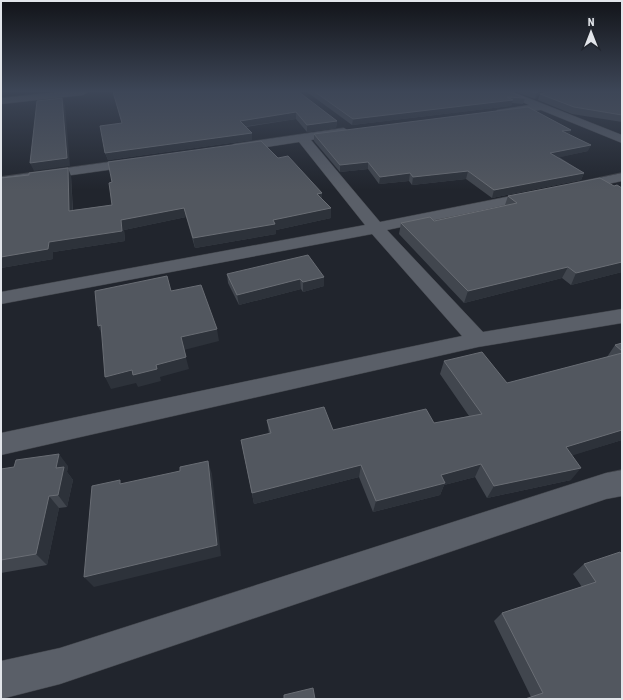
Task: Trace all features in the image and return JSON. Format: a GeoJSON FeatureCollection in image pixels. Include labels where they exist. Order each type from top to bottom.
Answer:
{"type":"FeatureCollection","features":[{"type":"Feature","properties":{"kind":"street"},"geometry":{"type":"LineString","coordinates":[[218,150],[354,130],[343,125]]}},
{"type":"Feature","properties":{"kind":"street"},"geometry":{"type":"LineString","coordinates":[[585,125],[622,140]]}},
{"type":"Feature","properties":{"kind":"street"},"geometry":{"type":"LineString","coordinates":[[303,138],[376,228],[478,340]]}},
{"type":"Feature","properties":{"kind":"street"},"geometry":{"type":"LineString","coordinates":[[1,181],[148,160]]}},
{"type":"Feature","properties":{"kind":"street"},"geometry":{"type":"LineString","coordinates":[[1,298],[376,228],[622,177]]}},
{"type":"Feature","properties":{"kind":"street"},"geometry":{"type":"LineString","coordinates":[[1,444],[478,340],[622,316]]}},
{"type":"Feature","properties":{"kind":"street"},"geometry":{"type":"LineString","coordinates":[[1,680],[60,666],[606,486],[622,483]]}},
{"type":"Feature","properties":{"kind":"building"},"geometry":{"type":"Polygon","coordinates":[[[34,125],[64,125],[67,158],[30,163],[34,125]]]}},
{"type":"Feature","properties":{"kind":"building"},"geometry":{"type":"Polygon","coordinates":[[[110,125],[244,125],[252,133],[105,153],[100,126],[110,125]]]}},
{"type":"Feature","properties":{"kind":"building"},"geometry":{"type":"Polygon","coordinates":[[[388,125],[561,125],[571,130],[562,131],[591,145],[550,153],[584,173],[494,190],[468,171],[413,177],[410,173],[380,177],[368,162],[340,165],[314,134],[388,125]]]}},
{"type":"Feature","properties":{"kind":"building"},"geometry":{"type":"Polygon","coordinates":[[[261,141],[278,158],[288,156],[322,193],[317,194],[331,208],[273,220],[275,224],[193,238],[184,208],[121,220],[122,231],[49,242],[48,249],[1,257],[1,178],[68,168],[69,211],[112,205],[109,183],[112,182],[108,162],[261,141]]]}},
{"type":"Feature","properties":{"kind":"building"},"geometry":{"type":"Polygon","coordinates":[[[600,178],[614,186],[617,185],[622,188],[622,262],[576,273],[568,267],[468,291],[401,223],[430,217],[434,221],[517,203],[508,196],[600,178]]]}},
{"type":"Feature","properties":{"kind":"building"},"geometry":{"type":"Polygon","coordinates":[[[308,255],[324,277],[303,282],[300,279],[237,295],[227,274],[308,255]]]}},
{"type":"Feature","properties":{"kind":"building"},"geometry":{"type":"Polygon","coordinates":[[[167,276],[171,291],[201,285],[217,329],[181,337],[186,357],[156,365],[157,369],[133,375],[132,370],[105,377],[101,325],[98,326],[95,291],[167,276]]]}},
{"type":"Feature","properties":{"kind":"building"},"geometry":{"type":"Polygon","coordinates":[[[622,343],[622,351],[615,345],[622,343]]]}},
{"type":"Feature","properties":{"kind":"building"},"geometry":{"type":"Polygon","coordinates":[[[482,352],[507,383],[622,353],[622,430],[566,447],[581,468],[494,486],[481,464],[441,475],[445,483],[376,501],[361,465],[252,493],[241,440],[271,433],[267,420],[324,407],[333,430],[426,409],[434,423],[482,414],[444,361],[482,352]]]}},
{"type":"Feature","properties":{"kind":"building"},"geometry":{"type":"Polygon","coordinates":[[[59,454],[56,468],[64,467],[58,495],[49,496],[36,554],[1,560],[1,469],[14,467],[16,460],[59,454]]]}},
{"type":"Feature","properties":{"kind":"building"},"geometry":{"type":"Polygon","coordinates":[[[208,461],[217,545],[84,577],[92,486],[120,480],[120,484],[180,471],[180,467],[208,461]]]}},
{"type":"Feature","properties":{"kind":"building"},"geometry":{"type":"Polygon","coordinates":[[[620,552],[622,555],[622,699],[525,699],[543,693],[502,613],[596,582],[584,564],[620,552]]]}},
{"type":"Feature","properties":{"kind":"building"},"geometry":{"type":"Polygon","coordinates":[[[313,688],[315,699],[284,699],[284,695],[313,688]]]}}]}
